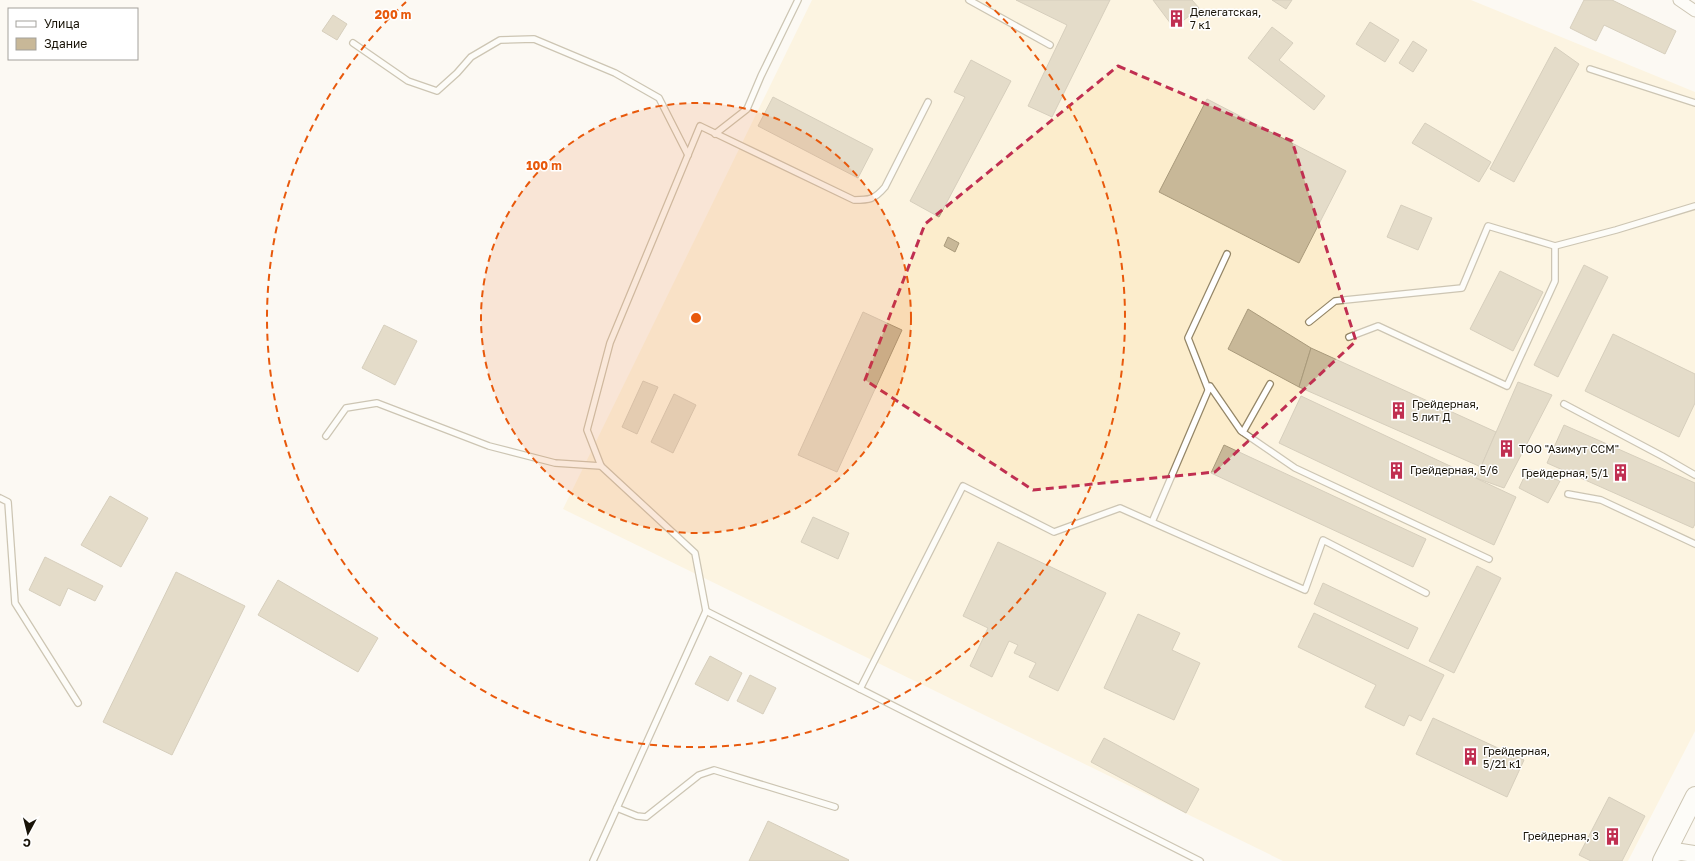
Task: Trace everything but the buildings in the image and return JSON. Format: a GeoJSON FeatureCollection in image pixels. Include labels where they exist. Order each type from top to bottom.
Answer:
{"type":"FeatureCollection","features":[{"type":"Feature","properties":{"kind":"main road"},"geometry":{"type":"LineString","coordinates":[[1663,858],[1695,796]]}},
{"type":"Feature","properties":{"kind":"street"},"geometry":{"type":"LineString","coordinates":[[1679,0],[1695,11]]}},
{"type":"Feature","properties":{"kind":"street"},"geometry":{"type":"LineString","coordinates":[[1663,858],[1681,852],[1695,854]]}},
{"type":"Feature","properties":{"kind":"lane"},"geometry":{"type":"LineString","coordinates":[[716,134],[747,109],[761,76],[798,0]]}},
{"type":"Feature","properties":{"kind":"lane"},"geometry":{"type":"LineString","coordinates":[[969,0],[1050,45]]}},
{"type":"Feature","properties":{"kind":"lane"},"geometry":{"type":"LineString","coordinates":[[353,43],[408,81],[437,91],[457,73],[471,57],[500,40],[534,39],[615,73],[659,98],[688,155]]}},
{"type":"Feature","properties":{"kind":"lane"},"geometry":{"type":"LineString","coordinates":[[1590,69],[1695,102]]}},
{"type":"Feature","properties":{"kind":"lane"},"geometry":{"type":"LineString","coordinates":[[593,861],[706,612],[695,553],[601,466],[587,430],[610,343],[700,126],[854,200],[870,200],[879,194],[885,187],[928,102]]}},
{"type":"Feature","properties":{"kind":"lane"},"geometry":{"type":"LineString","coordinates":[[1309,322],[1335,301],[1462,288],[1488,226],[1555,246],[1616,230],[1695,206]]}},
{"type":"Feature","properties":{"kind":"lane"},"geometry":{"type":"LineString","coordinates":[[1349,337],[1378,326],[1507,386],[1555,281],[1555,246]]}},
{"type":"Feature","properties":{"kind":"lane"},"geometry":{"type":"LineString","coordinates":[[1152,522],[1208,389],[1188,338],[1227,254]]}},
{"type":"Feature","properties":{"kind":"lane"},"geometry":{"type":"LineString","coordinates":[[1243,432],[1270,384]]}},
{"type":"Feature","properties":{"kind":"lane"},"geometry":{"type":"LineString","coordinates":[[1208,389],[1210,386],[1243,432],[1295,468],[1489,559]]}},
{"type":"Feature","properties":{"kind":"lane"},"geometry":{"type":"LineString","coordinates":[[326,436],[346,408],[377,403],[489,446],[555,463],[601,466]]}},
{"type":"Feature","properties":{"kind":"lane"},"geometry":{"type":"LineString","coordinates":[[1564,404],[1695,475]]}},
{"type":"Feature","properties":{"kind":"lane"},"geometry":{"type":"LineString","coordinates":[[860,689],[963,486],[1054,532],[1120,508],[1306,590],[1323,540],[1426,593]]}},
{"type":"Feature","properties":{"kind":"lane"},"geometry":{"type":"LineString","coordinates":[[1568,494],[1601,500],[1695,544]]}},
{"type":"Feature","properties":{"kind":"lane"},"geometry":{"type":"LineString","coordinates":[[0,498],[8,502],[15,603],[78,704]]}},
{"type":"Feature","properties":{"kind":"lane"},"geometry":{"type":"LineString","coordinates":[[706,612],[1200,861]]}},
{"type":"Feature","properties":{"kind":"lane"},"geometry":{"type":"LineString","coordinates":[[617,808],[637,816],[646,817],[699,775],[714,770],[835,807]]}},
{"type":"Feature","properties":{"kind":"highlighted area"},"geometry":{"type":"Polygon","coordinates":[[[1118,66],[1292,141],[1356,341],[1215,472],[1033,490],[865,380],[925,224],[1118,66]]]}},
{"type":"Feature","properties":{"kind":"shaded area"},"geometry":{"type":"Polygon","coordinates":[[[812,0],[1471,0],[1695,92],[1695,731],[1628,861],[1283,861],[563,509],[812,0]]]}},
{"type":"Feature","properties":{"kind":"place","name":"Делегатская, 7 к1"},"geometry":{"type":"Point","coordinates":[1177,18]}},
{"type":"Feature","properties":{"kind":"place","name":"Грейдерная, 5 лит Д"},"geometry":{"type":"Point","coordinates":[1399,410]}},
{"type":"Feature","properties":{"kind":"place","name":"ТОО \"Азимут ССМ\""},"geometry":{"type":"Point","coordinates":[1506,449]}},
{"type":"Feature","properties":{"kind":"place","name":"Грейдерная, 5/6"},"geometry":{"type":"Point","coordinates":[1397,470]}},
{"type":"Feature","properties":{"kind":"place","name":"Грейдерная, 5/1"},"geometry":{"type":"Point","coordinates":[1621,473]}},
{"type":"Feature","properties":{"kind":"place","name":"Грейдерная, 5/21 к1"},"geometry":{"type":"Point","coordinates":[1470,757]}},
{"type":"Feature","properties":{"kind":"place","name":"Грейдерная, 3"},"geometry":{"type":"Point","coordinates":[1612,836]}}]}
